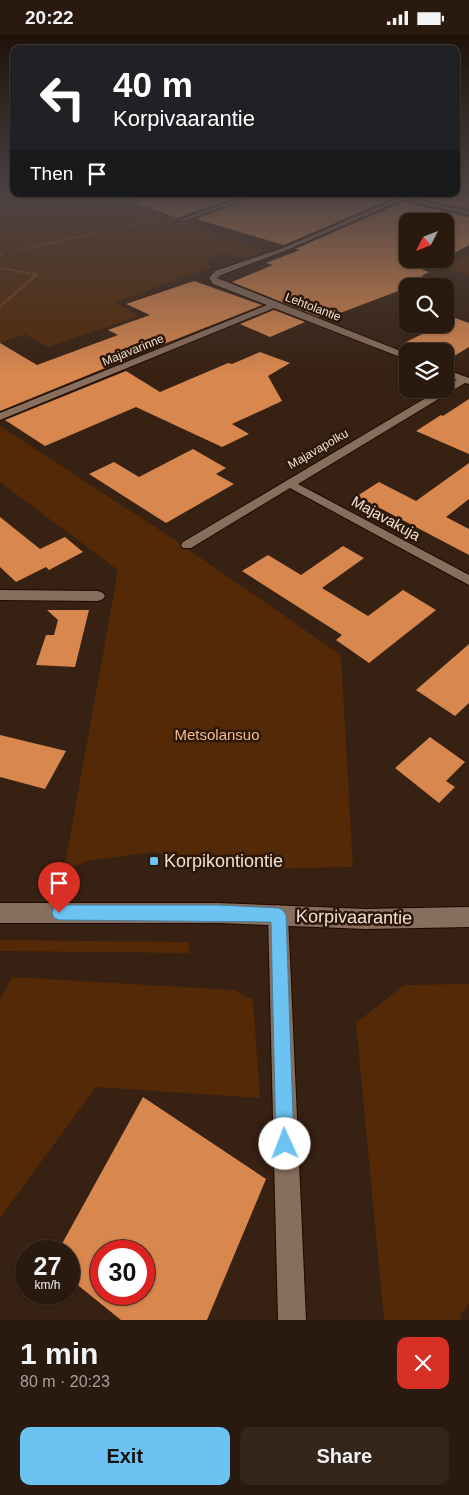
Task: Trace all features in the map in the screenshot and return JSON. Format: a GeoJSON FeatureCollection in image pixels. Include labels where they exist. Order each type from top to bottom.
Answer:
{"type":"FeatureCollection","features":[{"type":"Feature","properties":{"kind":"street","name":"Lehtolantie"},"geometry":{"type":"LineString","coordinates":[[271,254],[234,267],[213,278],[216,282],[399,354]]}},
{"type":"Feature","properties":{"kind":"street","name":"Majavarinne"},"geometry":{"type":"LineString","coordinates":[[0,417],[274,305]]}},
{"type":"Feature","properties":{"kind":"street"},"geometry":{"type":"LineString","coordinates":[[454,375],[466,380]]}},
{"type":"Feature","properties":{"kind":"street","name":"Majavapolku"},"geometry":{"type":"LineString","coordinates":[[187,545],[288,483],[466,380]]}},
{"type":"Feature","properties":{"kind":"street","name":"Majavakuja"},"geometry":{"type":"LineString","coordinates":[[288,483],[469,581]]}},
{"type":"Feature","properties":{"kind":"street"},"geometry":{"type":"LineString","coordinates":[[0,595],[98,596]]}},
{"type":"Feature","properties":{"kind":"street","name":"Korpivaarantie"},"geometry":{"type":"LineString","coordinates":[[0,913],[218,913],[366,919],[469,917]]}},
{"type":"Feature","properties":{"kind":"street"},"geometry":{"type":"LineString","coordinates":[[278,915],[292,1320]]}},
{"type":"Feature","properties":{"kind":"green space"},"geometry":{"type":"Polygon","coordinates":[[[0,254],[222,254],[205,262],[212,267],[116,302],[139,316],[48,347],[25,334],[0,343],[0,254]]]}},
{"type":"Feature","properties":{"kind":"green space"},"geometry":{"type":"Polygon","coordinates":[[[227,254],[256,254],[241,259],[227,254]]]}},
{"type":"Feature","properties":{"kind":"green space"},"geometry":{"type":"Polygon","coordinates":[[[469,254],[469,275],[443,268],[454,268],[454,262],[469,254]]]}},
{"type":"Feature","properties":{"kind":"green space","name":"Metsolansuo"},"geometry":{"type":"Polygon","coordinates":[[[0,426],[172,538],[341,655],[353,867],[243,869],[152,852],[88,861],[64,870],[118,570],[0,482],[0,426]]]}},
{"type":"Feature","properties":{"kind":"green space"},"geometry":{"type":"Polygon","coordinates":[[[0,940],[189,942],[189,953],[0,951],[0,940]]]}},
{"type":"Feature","properties":{"kind":"green space"},"geometry":{"type":"Polygon","coordinates":[[[12,977],[234,990],[253,1000],[260,1098],[96,1087],[0,1218],[0,998],[12,977]]]}},
{"type":"Feature","properties":{"kind":"green space"},"geometry":{"type":"Polygon","coordinates":[[[469,984],[469,1304],[460,1316],[461,1320],[384,1320],[356,1023],[404,985],[469,984]]]}},
{"type":"Feature","properties":{"kind":"building"},"geometry":{"type":"Polygon","coordinates":[[[290,254],[399,254],[399,268],[426,268],[422,270],[429,272],[421,276],[427,278],[399,278],[399,291],[332,316],[325,314],[319,317],[232,282],[273,265],[266,263],[290,254]]]}},
{"type":"Feature","properties":{"kind":"building"},"geometry":{"type":"Polygon","coordinates":[[[194,281],[262,305],[159,346],[154,344],[110,361],[115,364],[0,411],[0,343],[37,365],[118,335],[108,330],[150,315],[126,304],[194,281]]]}},
{"type":"Feature","properties":{"kind":"building"},"geometry":{"type":"Polygon","coordinates":[[[274,310],[305,322],[270,337],[240,324],[274,310]]]}},
{"type":"Feature","properties":{"kind":"building"},"geometry":{"type":"Polygon","coordinates":[[[454,318],[469,323],[469,347],[454,356],[454,343],[406,342],[424,333],[454,333],[454,318]]]}},
{"type":"Feature","properties":{"kind":"building"},"geometry":{"type":"Polygon","coordinates":[[[260,352],[290,363],[268,376],[282,401],[232,424],[249,434],[222,447],[136,407],[45,446],[5,420],[126,371],[160,392],[228,363],[232,364],[260,352]]]}},
{"type":"Feature","properties":{"kind":"building"},"geometry":{"type":"Polygon","coordinates":[[[469,399],[469,454],[416,431],[441,415],[443,416],[469,399]]]}},
{"type":"Feature","properties":{"kind":"building"},"geometry":{"type":"Polygon","coordinates":[[[193,449],[226,468],[216,474],[234,484],[166,523],[89,474],[114,462],[139,477],[193,449]]]}},
{"type":"Feature","properties":{"kind":"building"},"geometry":{"type":"Polygon","coordinates":[[[469,463],[469,499],[446,517],[469,529],[469,555],[357,496],[379,482],[416,501],[469,463]]]}},
{"type":"Feature","properties":{"kind":"building"},"geometry":{"type":"Polygon","coordinates":[[[0,517],[40,549],[65,537],[83,552],[49,570],[46,567],[16,582],[0,567],[0,517]]]}},
{"type":"Feature","properties":{"kind":"building"},"geometry":{"type":"Polygon","coordinates":[[[343,546],[364,558],[322,588],[368,616],[403,590],[436,610],[369,663],[336,640],[342,635],[242,571],[268,555],[301,575],[343,546]]]}},
{"type":"Feature","properties":{"kind":"building"},"geometry":{"type":"Polygon","coordinates":[[[47,610],[89,610],[75,667],[36,665],[46,635],[54,635],[58,620],[47,610]]]}},
{"type":"Feature","properties":{"kind":"building"},"geometry":{"type":"Polygon","coordinates":[[[469,644],[469,703],[455,716],[416,690],[469,644]]]}},
{"type":"Feature","properties":{"kind":"building"},"geometry":{"type":"Polygon","coordinates":[[[0,735],[66,751],[45,789],[0,777],[0,735]]]}},
{"type":"Feature","properties":{"kind":"building"},"geometry":{"type":"Polygon","coordinates":[[[430,737],[465,762],[446,781],[455,787],[439,803],[395,768],[430,737]]]}},
{"type":"Feature","properties":{"kind":"building"},"geometry":{"type":"Polygon","coordinates":[[[143,1097],[266,1179],[207,1320],[121,1320],[102,1305],[155,1305],[155,1240],[90,1240],[90,1295],[80,1287],[80,1240],[64,1240],[143,1097]]]}},
{"type":"Feature","properties":{"kind":"waterway"},"geometry":{"type":"LineString","coordinates":[[0,268],[37,274],[0,307]]}},
{"type":"Feature","properties":{"kind":"place","name":"Korpikontiontie"},"geometry":{"type":"Point","coordinates":[154,861]}},
{"type":"Feature","properties":{"kind":"route"},"geometry":{"type":"LineString","coordinates":[[59,913],[278,915],[285,1144]]}}]}
